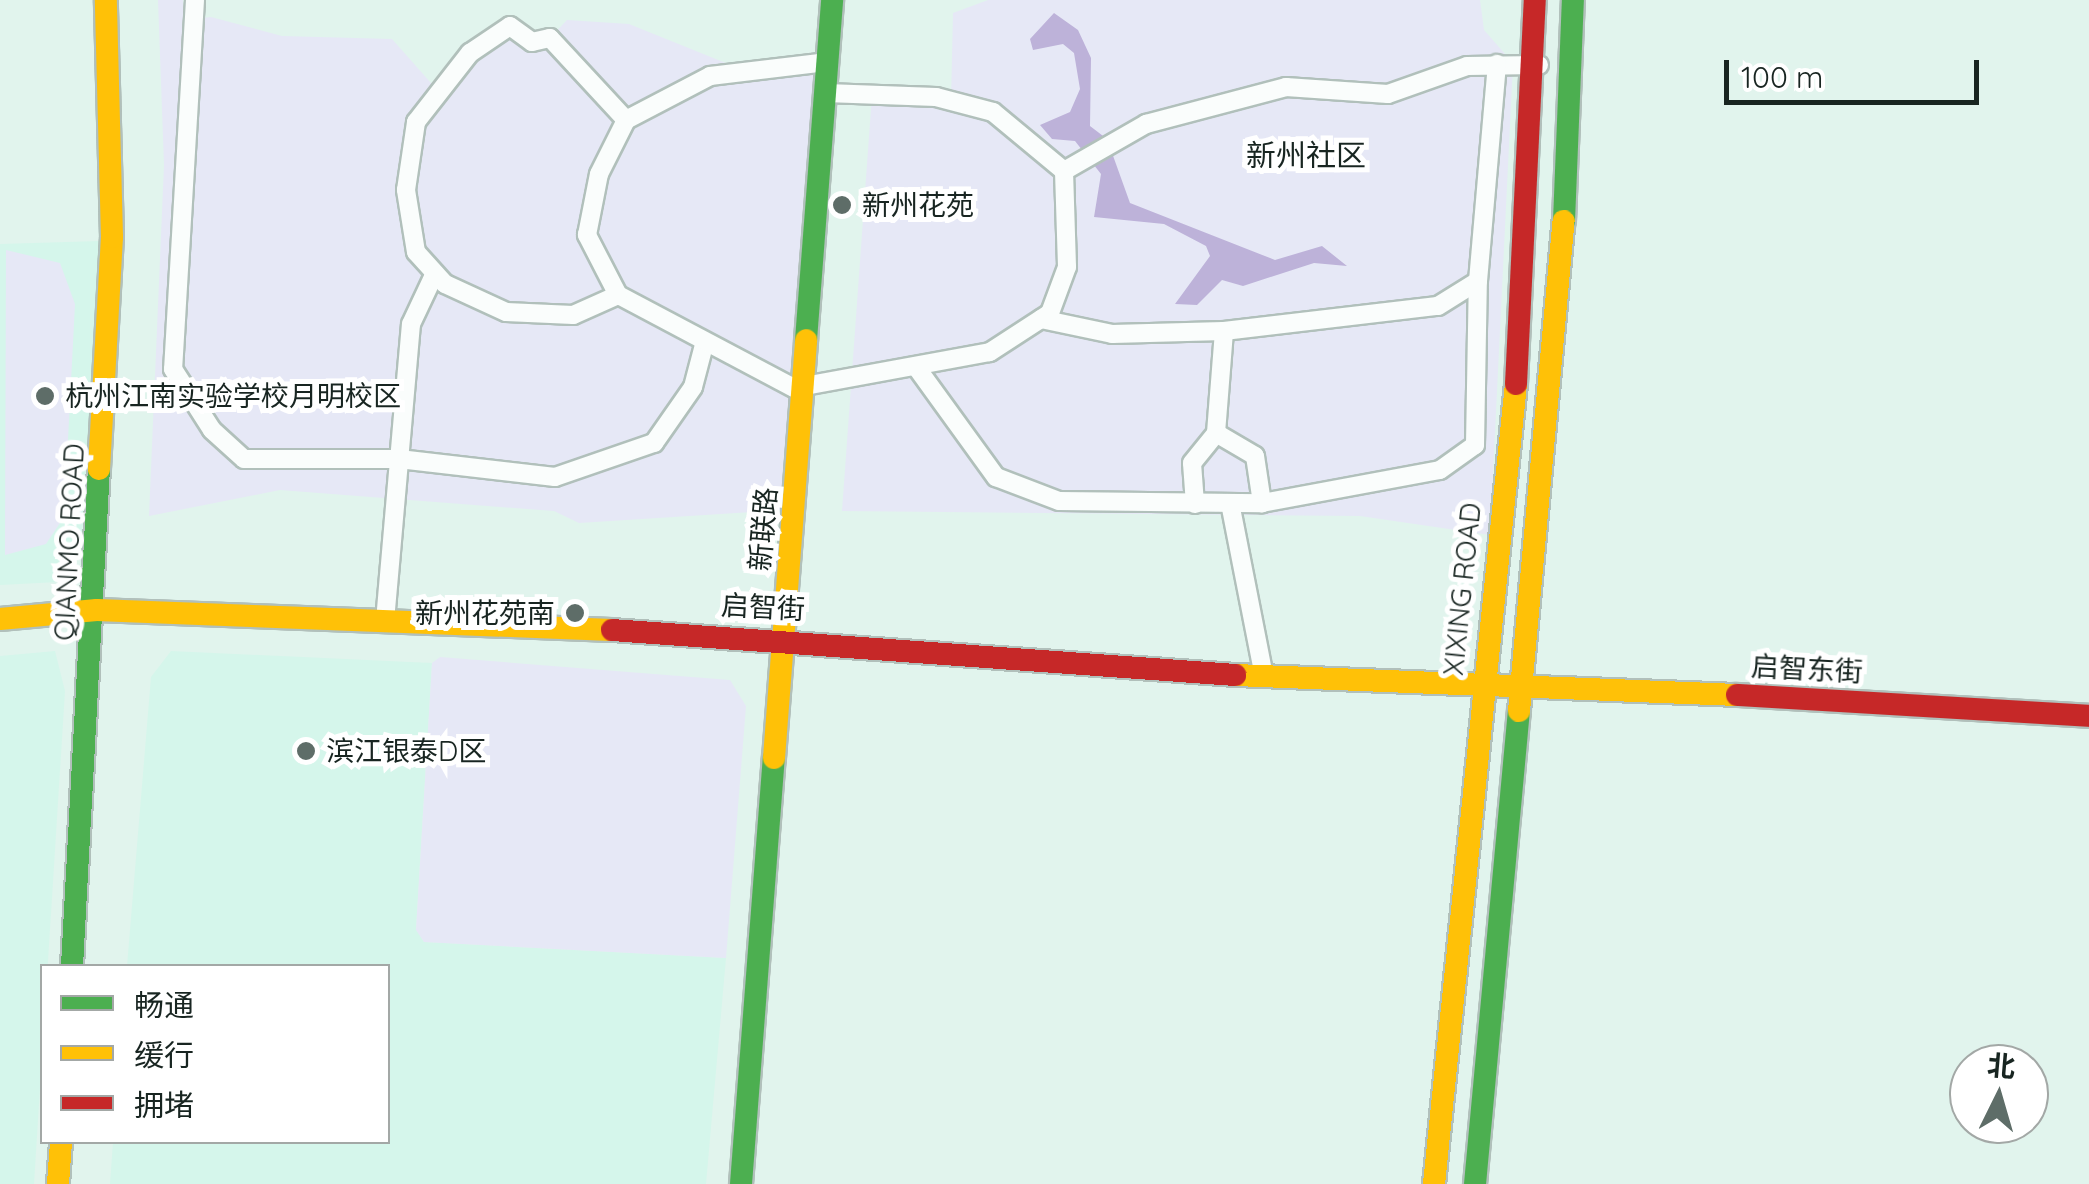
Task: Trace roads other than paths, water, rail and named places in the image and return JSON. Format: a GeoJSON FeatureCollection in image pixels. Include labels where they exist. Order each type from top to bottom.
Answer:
{"type":"FeatureCollection","features":[{"type":"Feature","properties":{"kind":"street","name":"QIANMO ROAD"},"geometry":{"type":"LineString","coordinates":[[72,964],[97,610],[112,237],[106,0]]}},
{"type":"Feature","properties":{"kind":"street"},"geometry":{"type":"LineString","coordinates":[[195,0],[174,369],[212,430],[244,459],[399,459],[555,478],[654,442],[693,387],[704,345]]}},
{"type":"Feature","properties":{"kind":"street","name":"新联路"},"geometry":{"type":"LineString","coordinates":[[741,1184],[806,388],[832,0]]}},
{"type":"Feature","properties":{"kind":"street","name":"XIXING ROAD"},"geometry":{"type":"LineString","coordinates":[[1434,1184],[1481,683],[1521,330],[1538,65],[1535,0]]}},
{"type":"Feature","properties":{"kind":"street"},"geometry":{"type":"LineString","coordinates":[[1475,1184],[1570,161],[1573,0]]}},
{"type":"Feature","properties":{"kind":"street"},"geometry":{"type":"LineString","coordinates":[[618,295],[573,315],[506,312],[435,273],[413,236],[406,190],[416,122],[470,54],[510,26],[532,42],[550,38],[626,120]]}},
{"type":"Feature","properties":{"kind":"street"},"geometry":{"type":"LineString","coordinates":[[828,62],[710,76],[626,120],[599,174],[587,236],[618,295],[704,345],[806,388],[990,352],[1040,319],[1068,267],[1064,172],[1078,156],[1113,137],[1286,87],[1388,94],[1497,64],[1538,65]]}},
{"type":"Feature","properties":{"kind":"street"},"geometry":{"type":"LineString","coordinates":[[917,368],[996,477],[1059,501],[1262,502],[1440,470],[1476,445],[1478,281],[1497,64]]}},
{"type":"Feature","properties":{"kind":"street"},"geometry":{"type":"LineString","coordinates":[[826,93],[936,97],[993,112],[1064,172]]}},
{"type":"Feature","properties":{"kind":"street"},"geometry":{"type":"LineString","coordinates":[[384,621],[411,324],[435,273]]}},
{"type":"Feature","properties":{"kind":"street"},"geometry":{"type":"LineString","coordinates":[[1040,319],[1112,334],[1224,331],[1438,306],[1478,281]]}},
{"type":"Feature","properties":{"kind":"street"},"geometry":{"type":"LineString","coordinates":[[1195,504],[1192,463],[1216,433],[1224,331]]}},
{"type":"Feature","properties":{"kind":"street"},"geometry":{"type":"LineString","coordinates":[[1216,433],[1255,456],[1262,502]]}},
{"type":"Feature","properties":{"kind":"street"},"geometry":{"type":"LineString","coordinates":[[1230,503],[1264,677]]}},
{"type":"Feature","properties":{"kind":"street","name":"启智街"},"geometry":{"type":"LineString","coordinates":[[0,619],[97,610],[783,637],[1264,677],[1522,682]]}},
{"type":"Feature","properties":{"kind":"street","name":"启智东街"},"geometry":{"type":"LineString","coordinates":[[1522,682],[2089,716]]}},
{"type":"Feature","properties":{"kind":"street"},"geometry":{"type":"LineString","coordinates":[[58,1184],[61,1144]]}},
{"type":"Feature","properties":{"kind":"place","name":"新州花苑"},"geometry":{"type":"Point","coordinates":[842,205]}},
{"type":"Feature","properties":{"kind":"place","name":"杭州江南实验学校月明校区"},"geometry":{"type":"Point","coordinates":[45,396]}},
{"type":"Feature","properties":{"kind":"place","name":"新州花苑南"},"geometry":{"type":"Point","coordinates":[575,613]}},
{"type":"Feature","properties":{"kind":"place","name":"滨江银泰D区"},"geometry":{"type":"Point","coordinates":[306,751]}},
{"type":"Feature","properties":{"kind":"district","name":"新州社区"},"geometry":{"type":"Point","coordinates":[1306,155]}}]}
